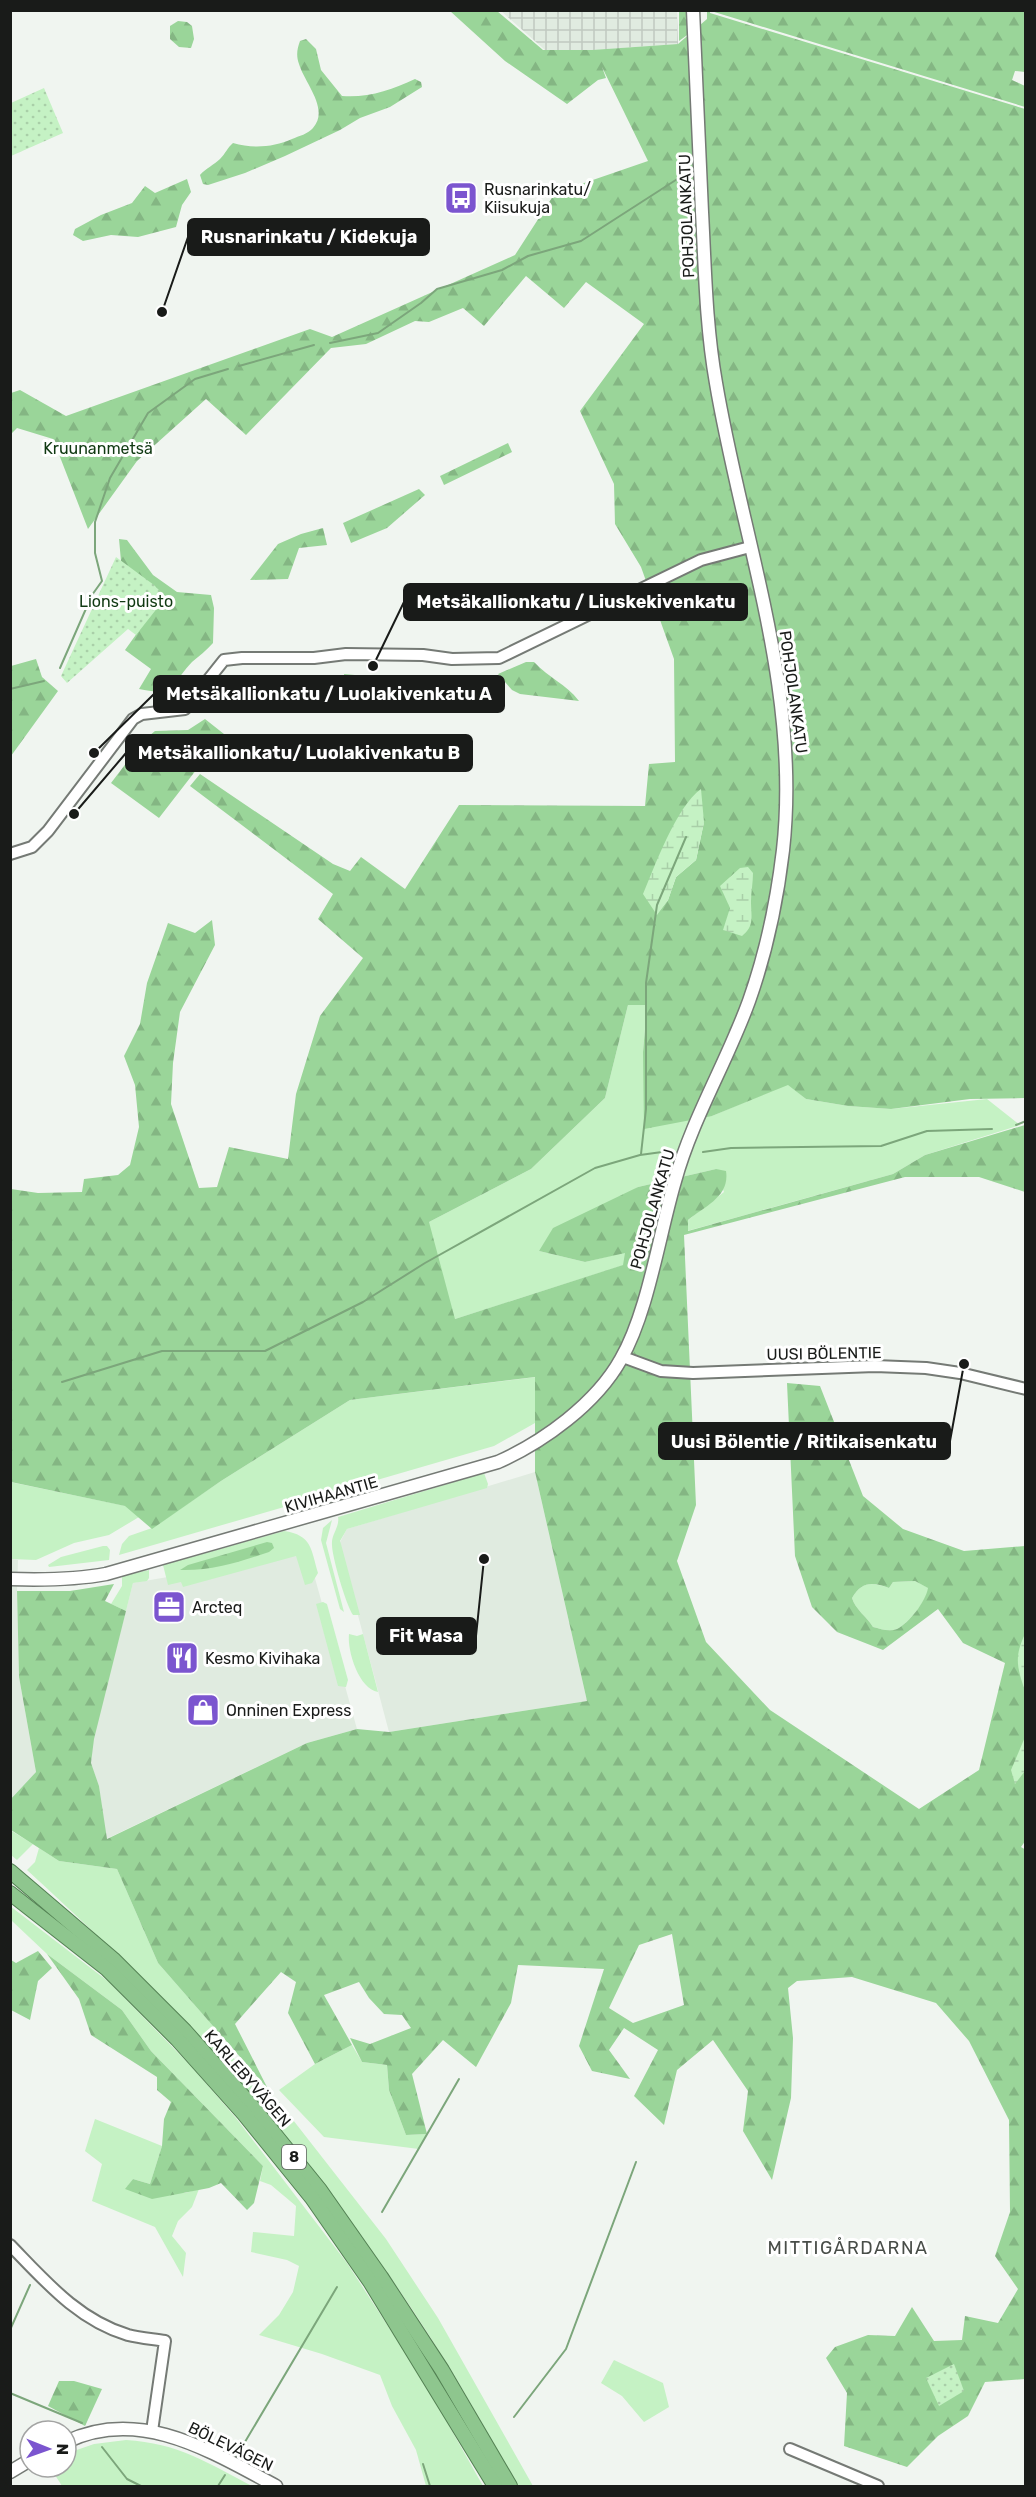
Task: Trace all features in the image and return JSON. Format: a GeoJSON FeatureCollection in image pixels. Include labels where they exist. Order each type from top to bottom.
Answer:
{"type":"FeatureCollection","features":[{"type":"Feature","properties":{"kind":"highway","name":"KARLEBYVÄGEN"},"geometry":{"type":"LineString","coordinates":[[14,1874],[112,1959],[185,2031],[251,2105],[321,2190],[442,2370],[510,2487]]}},
{"type":"Feature","properties":{"kind":"highway","name":"KARLEBYVÄGEN"},"geometry":{"type":"LineString","coordinates":[[10,1893],[107,1969],[177,2039],[244,2114],[312,2198],[371,2283],[495,2487]]}},
{"type":"Feature","properties":{"kind":"main road","name":"POHJOLANKATU"},"geometry":{"type":"LineString","coordinates":[[623,1357],[642,1307],[676,1176],[748,1003],[763,956],[779,886],[786,806],[786,739],[776,657],[715,380],[706,304],[693,10]]}},
{"type":"Feature","properties":{"kind":"main road","name":"KIVIHAANTIE"},"geometry":{"type":"LineString","coordinates":[[10,1579],[59,1580],[106,1574],[498,1462],[524,1451],[552,1432],[610,1376],[623,1357]]}},
{"type":"Feature","properties":{"kind":"main road","name":"BÖLEVÄGEN"},"geometry":{"type":"LineString","coordinates":[[78,2439],[109,2431],[132,2429],[152,2431],[195,2444],[276,2487]]}},
{"type":"Feature","properties":{"kind":"street"},"geometry":{"type":"LineString","coordinates":[[10,854],[32,847],[48,831],[133,719],[142,714],[185,709],[224,660],[314,658],[346,654],[436,655],[453,659],[499,658],[701,560],[750,547]]}},
{"type":"Feature","properties":{"kind":"street","name":"UUSI BÖLENTIE"},"geometry":{"type":"LineString","coordinates":[[623,1357],[661,1371],[693,1373],[875,1366],[926,1368],[960,1373],[1026,1389]]}},
{"type":"Feature","properties":{"kind":"street"},"geometry":{"type":"LineString","coordinates":[[10,2245],[52,2290],[79,2311],[129,2335],[165,2341],[152,2431]]}},
{"type":"Feature","properties":{"kind":"street"},"geometry":{"type":"LineString","coordinates":[[790,2449],[878,2487]]}},
{"type":"Feature","properties":{"kind":"shaded area"},"geometry":{"type":"Polygon","coordinates":[[[501,11],[677,11],[678,44],[593,50],[545,50],[501,11]]]}},
{"type":"Feature","properties":{"kind":"shaded area"},"geometry":{"type":"Polygon","coordinates":[[[535,1472],[587,1701],[389,1732],[339,1544],[347,1529],[535,1472]]]}},
{"type":"Feature","properties":{"kind":"shaded area"},"geometry":{"type":"Polygon","coordinates":[[[306,1546],[357,1729],[307,1743],[106,1839],[99,1786],[91,1764],[93,1739],[133,1583],[185,1574],[306,1546]]]}},
{"type":"Feature","properties":{"kind":"shaded area"},"geometry":{"type":"Polygon","coordinates":[[[11,1559],[18,1560],[19,1677],[36,1772],[11,1800],[11,1559]]]}},
{"type":"Feature","properties":{"kind":"green space","name":"Kruunanmetsä"},"geometry":{"type":"Polygon","coordinates":[[[450,11],[497,11],[543,50],[592,50],[678,44],[707,19],[707,11],[710,11],[710,13],[1025,109],[1025,1098],[970,1099],[891,1109],[848,1106],[806,1099],[788,1085],[712,1116],[644,1129],[643,1052],[647,1005],[628,1005],[605,1098],[531,1169],[429,1222],[455,1319],[623,1265],[625,1253],[585,1262],[539,1251],[553,1228],[638,1187],[716,1169],[726,1171],[726,1180],[720,1194],[688,1220],[688,1231],[893,1174],[925,1155],[1025,1125],[1025,1192],[979,1177],[905,1177],[684,1235],[696,1505],[677,1561],[706,1642],[770,1710],[919,1809],[979,1770],[1005,1663],[963,1643],[938,1609],[883,1650],[837,1632],[812,1607],[795,1556],[787,1383],[820,1386],[863,1496],[903,1529],[964,1551],[1025,1546],[1026,1840],[1021,1847],[1026,1850],[1025,2379],[985,2382],[968,2416],[938,2436],[907,2467],[844,2446],[847,2393],[826,2358],[835,2347],[868,2335],[895,2336],[912,2307],[934,2341],[962,2340],[965,2316],[998,2323],[1018,2289],[995,2256],[1010,2212],[1009,2120],[969,2041],[936,2003],[852,1977],[797,1981],[788,1988],[793,2038],[791,2098],[772,2180],[743,2131],[748,2091],[713,2040],[677,2070],[664,2125],[634,2096],[658,2050],[624,2028],[609,2050],[630,2079],[592,2071],[579,2046],[604,1969],[518,1965],[511,2003],[476,2067],[443,2040],[412,2074],[427,2134],[406,2135],[389,2090],[387,2065],[362,2062],[350,2038],[370,2044],[411,2028],[402,2015],[384,2014],[369,1998],[359,1982],[324,1995],[352,2045],[315,2064],[288,2013],[296,1982],[281,1972],[235,2024],[268,2089],[158,1963],[117,1869],[59,1861],[11,1830],[10,1800],[36,1772],[19,1677],[17,1591],[70,1591],[114,1584],[105,1601],[126,1611],[94,1739],[91,1763],[99,1786],[107,1839],[307,1743],[357,1729],[389,1732],[587,1701],[535,1472],[535,1377],[350,1400],[221,1481],[152,1529],[125,1506],[11,1482],[11,1189],[38,1193],[82,1192],[84,1179],[118,1175],[130,1165],[139,1127],[135,1085],[124,1056],[140,1024],[147,983],[168,923],[195,933],[212,920],[215,945],[180,1012],[173,1063],[171,1104],[199,1188],[217,1187],[229,1147],[288,1159],[296,1094],[320,1016],[363,958],[318,919],[333,894],[190,786],[200,774],[333,864],[350,871],[361,857],[405,889],[459,805],[645,806],[649,764],[675,762],[674,659],[641,567],[615,524],[614,484],[580,411],[644,324],[586,282],[564,308],[526,276],[484,326],[463,308],[429,322],[415,321],[366,344],[331,348],[246,435],[206,399],[137,461],[88,529],[53,439],[17,428],[11,434],[11,393],[20,390],[66,416],[310,329],[332,337],[515,255],[555,193],[648,161],[602,67],[606,78],[598,80],[567,104],[505,61],[450,11]],[[704,822],[656,915],[668,900],[676,877],[696,860],[704,822]],[[915,1581],[893,1582],[889,1588],[868,1584],[860,1588],[852,1598],[873,1627],[891,1630],[902,1626],[912,1617],[927,1593],[928,1588],[915,1581]],[[672,1934],[639,1945],[609,2008],[633,2023],[684,2005],[672,1934]]]}},
{"type":"Feature","properties":{"kind":"green space"},"geometry":{"type":"Polygon","coordinates":[[[679,11],[688,11],[690,33],[679,41],[679,11]]]}},
{"type":"Feature","properties":{"kind":"green space"},"geometry":{"type":"Polygon","coordinates":[[[711,11],[1025,11],[1025,72],[1015,71],[1012,80],[1025,86],[1025,107],[711,11]]]}},
{"type":"Feature","properties":{"kind":"green space"},"geometry":{"type":"Polygon","coordinates":[[[178,21],[187,22],[192,26],[194,39],[191,48],[179,47],[170,39],[170,26],[178,21]]]}},
{"type":"Feature","properties":{"kind":"green space"},"geometry":{"type":"Polygon","coordinates":[[[306,39],[316,49],[321,70],[342,96],[361,96],[380,92],[415,79],[421,82],[422,87],[390,107],[360,118],[285,156],[245,173],[208,185],[203,184],[200,175],[220,159],[233,143],[248,146],[271,145],[303,135],[313,128],[319,113],[297,55],[300,41],[306,39]]]}},
{"type":"Feature","properties":{"kind":"green space"},"geometry":{"type":"Polygon","coordinates":[[[44,88],[63,133],[11,156],[11,103],[44,88]]]}},
{"type":"Feature","properties":{"kind":"green space"},"geometry":{"type":"Polygon","coordinates":[[[187,179],[191,192],[182,205],[176,227],[138,237],[111,235],[83,241],[73,235],[75,229],[101,215],[132,203],[145,186],[155,193],[187,179]]]}},
{"type":"Feature","properties":{"kind":"green space"},"geometry":{"type":"Polygon","coordinates":[[[508,443],[512,452],[444,485],[440,476],[508,443]]]}},
{"type":"Feature","properties":{"kind":"green space"},"geometry":{"type":"Polygon","coordinates":[[[419,489],[425,495],[387,528],[351,543],[343,523],[419,489]]]}},
{"type":"Feature","properties":{"kind":"green space"},"geometry":{"type":"Polygon","coordinates":[[[323,528],[327,545],[299,548],[288,579],[250,580],[278,544],[323,528]]]}},
{"type":"Feature","properties":{"kind":"green space"},"geometry":{"type":"Polygon","coordinates":[[[119,539],[127,540],[153,575],[177,592],[211,595],[214,608],[213,643],[192,662],[172,687],[166,690],[139,689],[151,669],[125,650],[140,629],[121,561],[119,539]]]}},
{"type":"Feature","properties":{"kind":"green space","name":"Lions-puisto"},"geometry":{"type":"Polygon","coordinates":[[[116,557],[154,585],[166,597],[136,635],[128,629],[67,683],[61,676],[116,557]]]}},
{"type":"Feature","properties":{"kind":"green space"},"geometry":{"type":"Polygon","coordinates":[[[36,659],[42,677],[58,691],[11,756],[11,666],[36,659]]]}},
{"type":"Feature","properties":{"kind":"green space"},"geometry":{"type":"Polygon","coordinates":[[[526,662],[534,662],[579,701],[520,694],[512,690],[498,674],[526,662]]]}},
{"type":"Feature","properties":{"kind":"green space"},"geometry":{"type":"Polygon","coordinates":[[[344,674],[388,678],[392,684],[391,693],[374,700],[356,696],[346,689],[344,674]]]}},
{"type":"Feature","properties":{"kind":"green space"},"geometry":{"type":"Polygon","coordinates":[[[205,719],[224,734],[159,818],[111,783],[143,741],[155,731],[188,730],[205,719]]]}},
{"type":"Feature","properties":{"kind":"green space"},"geometry":{"type":"Polygon","coordinates":[[[701,789],[704,822],[696,860],[676,877],[668,900],[657,915],[643,894],[675,823],[683,809],[701,789]]]}},
{"type":"Feature","properties":{"kind":"green space"},"geometry":{"type":"Polygon","coordinates":[[[748,867],[753,873],[751,920],[749,928],[742,936],[723,930],[730,908],[720,886],[740,868],[748,867]]]}},
{"type":"Feature","properties":{"kind":"green space"},"geometry":{"type":"Polygon","coordinates":[[[647,1004],[643,1052],[712,1116],[788,1084],[806,1099],[848,1106],[891,1109],[987,1099],[1020,1125],[925,1155],[893,1174],[687,1231],[688,1220],[724,1192],[716,1169],[638,1187],[539,1251],[585,1262],[626,1252],[624,1265],[455,1319],[334,1289],[429,1222],[531,1169],[605,1098],[628,1005],[647,1004]]]}},
{"type":"Feature","properties":{"kind":"green space"},"geometry":{"type":"Polygon","coordinates":[[[536,1377],[535,1423],[494,1446],[119,1555],[122,1544],[129,1536],[152,1528],[221,1481],[350,1400],[536,1377]]]}},
{"type":"Feature","properties":{"kind":"green space"},"geometry":{"type":"Polygon","coordinates":[[[484,1473],[487,1488],[347,1529],[340,1541],[360,1615],[353,1615],[343,1592],[333,1551],[332,1541],[338,1517],[484,1473]]]}},
{"type":"Feature","properties":{"kind":"green space"},"geometry":{"type":"Polygon","coordinates":[[[10,1482],[126,1506],[139,1517],[109,1535],[74,1543],[36,1560],[11,1559],[10,1482]]]}},
{"type":"Feature","properties":{"kind":"green space"},"geometry":{"type":"Polygon","coordinates":[[[332,1520],[326,1543],[344,1612],[340,1609],[321,1540],[323,1528],[332,1520]]]}},
{"type":"Feature","properties":{"kind":"green space"},"geometry":{"type":"Polygon","coordinates":[[[284,1531],[300,1536],[309,1544],[318,1573],[312,1583],[305,1585],[296,1556],[183,1587],[181,1582],[168,1585],[163,1565],[284,1531]]]}},
{"type":"Feature","properties":{"kind":"green space"},"geometry":{"type":"Polygon","coordinates":[[[267,1542],[272,1543],[274,1548],[258,1556],[214,1567],[180,1570],[188,1565],[267,1542]]]}},
{"type":"Feature","properties":{"kind":"green space"},"geometry":{"type":"Polygon","coordinates":[[[107,1546],[110,1550],[109,1560],[49,1567],[48,1565],[61,1557],[107,1546]]]}},
{"type":"Feature","properties":{"kind":"green space"},"geometry":{"type":"Polygon","coordinates":[[[149,1570],[147,1581],[133,1583],[126,1611],[111,1604],[122,1586],[122,1576],[149,1570]]]}},
{"type":"Feature","properties":{"kind":"green space"},"geometry":{"type":"Polygon","coordinates":[[[915,1581],[929,1588],[927,1593],[912,1617],[894,1630],[873,1627],[852,1598],[859,1588],[868,1584],[889,1588],[893,1582],[915,1581]]]}},
{"type":"Feature","properties":{"kind":"green space"},"geometry":{"type":"Polygon","coordinates":[[[323,1602],[327,1604],[348,1680],[346,1687],[338,1686],[316,1604],[323,1602]]]}},
{"type":"Feature","properties":{"kind":"green space"},"geometry":{"type":"Polygon","coordinates":[[[349,1634],[357,1636],[363,1634],[378,1692],[365,1684],[360,1677],[352,1659],[349,1634]]]}},
{"type":"Feature","properties":{"kind":"green space"},"geometry":{"type":"Polygon","coordinates":[[[1025,1634],[1025,1691],[1018,1656],[1025,1634]]]}},
{"type":"Feature","properties":{"kind":"green space"},"geometry":{"type":"Polygon","coordinates":[[[1025,1737],[1025,1771],[1015,1784],[1011,1770],[1025,1737]]]}},
{"type":"Feature","properties":{"kind":"green space"},"geometry":{"type":"Polygon","coordinates":[[[10,1830],[33,1844],[17,1860],[11,1855],[10,1830]]]}},
{"type":"Feature","properties":{"kind":"green space"},"geometry":{"type":"Polygon","coordinates":[[[39,1848],[59,1861],[117,1869],[158,1963],[221,2035],[220,2045],[279,2102],[386,2239],[438,2318],[533,2486],[515,2486],[468,2399],[416,2315],[360,2234],[255,2099],[215,2053],[163,2000],[27,1870],[35,1862],[39,1848]]]}},
{"type":"Feature","properties":{"kind":"green space"},"geometry":{"type":"Polygon","coordinates":[[[10,1906],[109,1982],[191,2066],[236,2118],[347,2263],[425,2383],[483,2486],[426,2486],[416,2450],[392,2406],[380,2375],[259,2335],[279,2315],[293,2292],[299,2266],[287,2260],[251,2252],[253,2232],[294,2236],[296,2206],[271,2185],[260,2181],[263,2166],[151,2051],[122,2010],[47,1954],[11,1920],[10,1906]]]}},
{"type":"Feature","properties":{"kind":"green space"},"geometry":{"type":"Polygon","coordinates":[[[38,1951],[52,1968],[38,1981],[30,2020],[11,2010],[11,1960],[16,1963],[38,1951]]]}},
{"type":"Feature","properties":{"kind":"green space"},"geometry":{"type":"Polygon","coordinates":[[[47,1954],[122,2010],[151,2051],[263,2166],[254,2203],[247,2210],[221,2183],[209,2188],[152,2199],[125,2189],[133,2179],[150,2184],[162,2146],[164,2119],[171,2102],[157,2090],[157,2077],[91,2035],[79,1999],[47,1954]]]}},
{"type":"Feature","properties":{"kind":"green space"},"geometry":{"type":"Polygon","coordinates":[[[352,2045],[362,2062],[387,2065],[389,2090],[406,2135],[427,2134],[419,2149],[324,2137],[279,2090],[315,2064],[352,2045]]]}},
{"type":"Feature","properties":{"kind":"green space"},"geometry":{"type":"Polygon","coordinates":[[[95,2119],[162,2146],[150,2184],[133,2179],[126,2189],[185,2193],[199,2189],[192,2207],[178,2221],[172,2236],[186,2253],[183,2277],[155,2227],[92,2201],[102,2164],[85,2151],[95,2119]]]}},
{"type":"Feature","properties":{"kind":"green space"},"geometry":{"type":"Polygon","coordinates":[[[614,2360],[663,2383],[669,2407],[644,2422],[622,2396],[601,2383],[614,2360]]]}},
{"type":"Feature","properties":{"kind":"green space"},"geometry":{"type":"Polygon","coordinates":[[[954,2364],[964,2391],[939,2406],[926,2378],[954,2364]]]}},
{"type":"Feature","properties":{"kind":"green space"},"geometry":{"type":"Polygon","coordinates":[[[59,2381],[74,2381],[102,2389],[85,2426],[78,2422],[78,2419],[72,2419],[48,2406],[59,2381]]]}},
{"type":"Feature","properties":{"kind":"green space"},"geometry":{"type":"Polygon","coordinates":[[[126,2440],[161,2445],[207,2462],[252,2486],[62,2486],[58,2479],[78,2479],[78,2450],[94,2444],[126,2440]]]}},
{"type":"Feature","properties":{"kind":"waterway"},"geometry":{"type":"LineString","coordinates":[[330,343],[378,333],[437,289],[502,270],[528,256],[581,241],[682,176]]}},
{"type":"Feature","properties":{"kind":"waterway"},"geometry":{"type":"LineString","coordinates":[[239,366],[314,345]]}},
{"type":"Feature","properties":{"kind":"waterway"},"geometry":{"type":"LineString","coordinates":[[60,668],[92,595],[102,581],[95,553],[95,522],[110,478],[148,413],[195,379],[228,369]]}},
{"type":"Feature","properties":{"kind":"waterway"},"geometry":{"type":"LineString","coordinates":[[10,689],[44,681]]}},
{"type":"Feature","properties":{"kind":"waterway"},"geometry":{"type":"LineString","coordinates":[[641,1154],[646,1109],[646,983],[657,905],[686,837]]}},
{"type":"Feature","properties":{"kind":"waterway"},"geometry":{"type":"LineString","coordinates":[[1016,1125],[1026,1121]]}},
{"type":"Feature","properties":{"kind":"waterway"},"geometry":{"type":"LineString","coordinates":[[703,1152],[731,1148],[881,1146],[927,1131],[992,1129]]}},
{"type":"Feature","properties":{"kind":"waterway"},"geometry":{"type":"LineString","coordinates":[[62,1382],[162,1351],[265,1351],[363,1302],[425,1263],[595,1168],[640,1155],[662,1152]]}},
{"type":"Feature","properties":{"kind":"waterway"},"geometry":{"type":"LineString","coordinates":[[382,2212],[459,2079]]}},
{"type":"Feature","properties":{"kind":"waterway"},"geometry":{"type":"LineString","coordinates":[[514,2417],[566,2349],[636,2162]]}},
{"type":"Feature","properties":{"kind":"waterway"},"geometry":{"type":"LineString","coordinates":[[10,2330],[30,2285]]}},
{"type":"Feature","properties":{"kind":"waterway"},"geometry":{"type":"LineString","coordinates":[[236,2457],[337,2287]]}},
{"type":"Feature","properties":{"kind":"waterway"},"geometry":{"type":"LineString","coordinates":[[10,2393],[82,2423]]}},
{"type":"Feature","properties":{"kind":"waterway"},"geometry":{"type":"LineString","coordinates":[[102,2447],[127,2479],[141,2486]]}},
{"type":"Feature","properties":{"kind":"waterway"},"geometry":{"type":"LineString","coordinates":[[423,2464],[430,2486]]}},
{"type":"Feature","properties":{"kind":"waterway"},"geometry":{"type":"LineString","coordinates":[[218,2486],[225,2475]]}},
{"type":"Feature","properties":{"kind":"place","name":"Rusnarinkatu/ Kiisukuja"},"geometry":{"type":"Point","coordinates":[461,198]}},
{"type":"Feature","properties":{"kind":"place","name":"Rusnarinkatu / Kidekuja"},"geometry":{"type":"Point","coordinates":[162,312]}},
{"type":"Feature","properties":{"kind":"place","name":"Metsäkallionkatu / Liuskekivenkatu"},"geometry":{"type":"Point","coordinates":[373,666]}},
{"type":"Feature","properties":{"kind":"place","name":"Metsäkallionkatu / Luolakivenkatu A"},"geometry":{"type":"Point","coordinates":[94,753]}},
{"type":"Feature","properties":{"kind":"place","name":"Metsäkallionkatu/ Luolakivenkatu B"},"geometry":{"type":"Point","coordinates":[74,814]}},
{"type":"Feature","properties":{"kind":"place","name":"Uusi Bölentie / Ritikaisenkatu"},"geometry":{"type":"Point","coordinates":[964,1364]}},
{"type":"Feature","properties":{"kind":"place","name":"Fit Wasa"},"geometry":{"type":"Point","coordinates":[484,1559]}},
{"type":"Feature","properties":{"kind":"place","name":"Arcteq"},"geometry":{"type":"Point","coordinates":[169,1607]}},
{"type":"Feature","properties":{"kind":"place","name":"Kesmo Kivihaka"},"geometry":{"type":"Point","coordinates":[182,1658]}},
{"type":"Feature","properties":{"kind":"place","name":"Onninen Express"},"geometry":{"type":"Point","coordinates":[203,1710]}},
{"type":"Feature","properties":{"kind":"district","name":"MITTIGÅRDARNA"},"geometry":{"type":"Point","coordinates":[848,2248]}}]}
